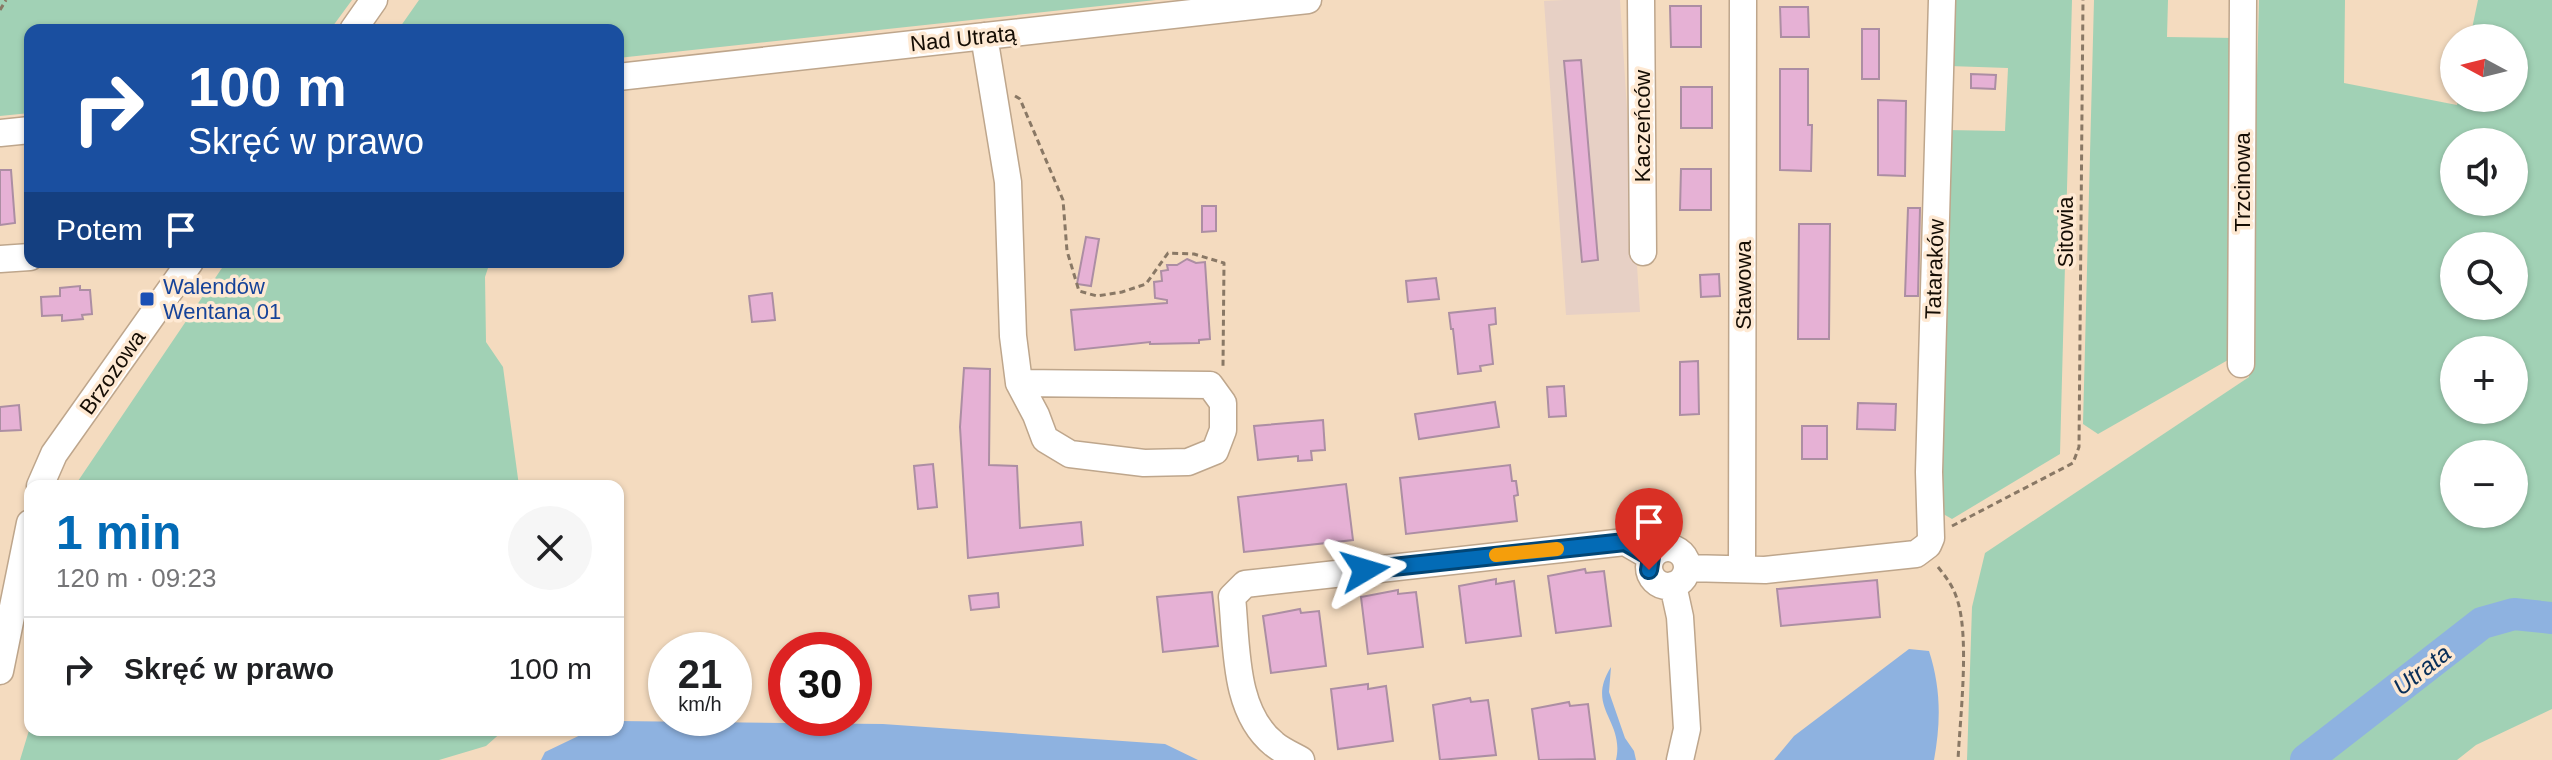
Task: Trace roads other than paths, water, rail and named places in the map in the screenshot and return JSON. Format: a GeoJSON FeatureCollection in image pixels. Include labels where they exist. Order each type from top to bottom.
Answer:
{"type":"FeatureCollection","features":[{"type":"Feature","properties":{"kind":"street"},"geometry":{"type":"LineString","coordinates":[[357,24],[374,0]]}},
{"type":"Feature","properties":{"kind":"street","name":"Nad Utratą"},"geometry":{"type":"LineString","coordinates":[[624,76],[1308,0]]}},
{"type":"Feature","properties":{"kind":"street","name":"Kaczeńców"},"geometry":{"type":"LineString","coordinates":[[1641,0],[1643,252]]}},
{"type":"Feature","properties":{"kind":"street","name":"Stawowa"},"geometry":{"type":"LineString","coordinates":[[1742,569],[1743,0]]}},
{"type":"Feature","properties":{"kind":"street","name":"Tataraków"},"geometry":{"type":"LineString","coordinates":[[1742,569],[1765,570],[1925,545],[1942,0]]}},
{"type":"Feature","properties":{"kind":"street","name":"Trzcinowa"},"geometry":{"type":"LineString","coordinates":[[2241,364],[2243,0]]}},
{"type":"Feature","properties":{"kind":"street"},"geometry":{"type":"LineString","coordinates":[[984,36],[1008,182],[1013,336],[1019,383],[1045,439],[1070,454],[1144,463],[1188,462],[1215,451],[1223,430],[1223,403],[1210,385],[1019,383]]}},
{"type":"Feature","properties":{"kind":"street"},"geometry":{"type":"LineString","coordinates":[[0,133],[24,131]]}},
{"type":"Feature","properties":{"kind":"street"},"geometry":{"type":"LineString","coordinates":[[0,259],[24,257]]}},
{"type":"Feature","properties":{"kind":"street","name":"Brzozowa"},"geometry":{"type":"LineString","coordinates":[[43,480],[54,454],[186,268]]}},
{"type":"Feature","properties":{"kind":"street"},"geometry":{"type":"LineString","coordinates":[[1301,760],[1272,743],[1249,712],[1241,688],[1232,597],[1245,584],[1625,542],[1651,557],[1660,549],[1671,548],[1681,553],[1680,617],[1687,729],[1680,760]]}},
{"type":"Feature","properties":{"kind":"street"},"geometry":{"type":"LineString","coordinates":[[0,671],[24,553]]}},
{"type":"Feature","properties":{"kind":"street"},"geometry":{"type":"LineString","coordinates":[[1680,576],[1742,569]]}},
{"type":"Feature","properties":{"kind":"water"},"geometry":{"type":"Polygon","coordinates":[[[1909,649],[1929,651],[1936,678],[1939,705],[1934,760],[1774,760],[1794,736],[1909,649]]]}},
{"type":"Feature","properties":{"kind":"water"},"geometry":{"type":"Polygon","coordinates":[[[1611,667],[1609,692],[1636,760],[1616,760],[1615,734],[1602,693],[1611,667]]]}},
{"type":"Feature","properties":{"kind":"water"},"geometry":{"type":"Polygon","coordinates":[[[624,721],[648,721],[648,736],[752,736],[752,723],[768,723],[768,736],[872,736],[872,724],[883,724],[1165,744],[1198,760],[541,760],[545,752],[578,736],[624,736],[624,721]]]}},
{"type":"Feature","properties":{"kind":"waterway","name":"Utrata"},"geometry":{"type":"LineString","coordinates":[[2306,760],[2482,623],[2514,614],[2552,618]]}},
{"type":"Feature","properties":{"kind":"place","name":"Walendów Wentana 01"},"geometry":{"type":"Point","coordinates":[147,299]}}]}
